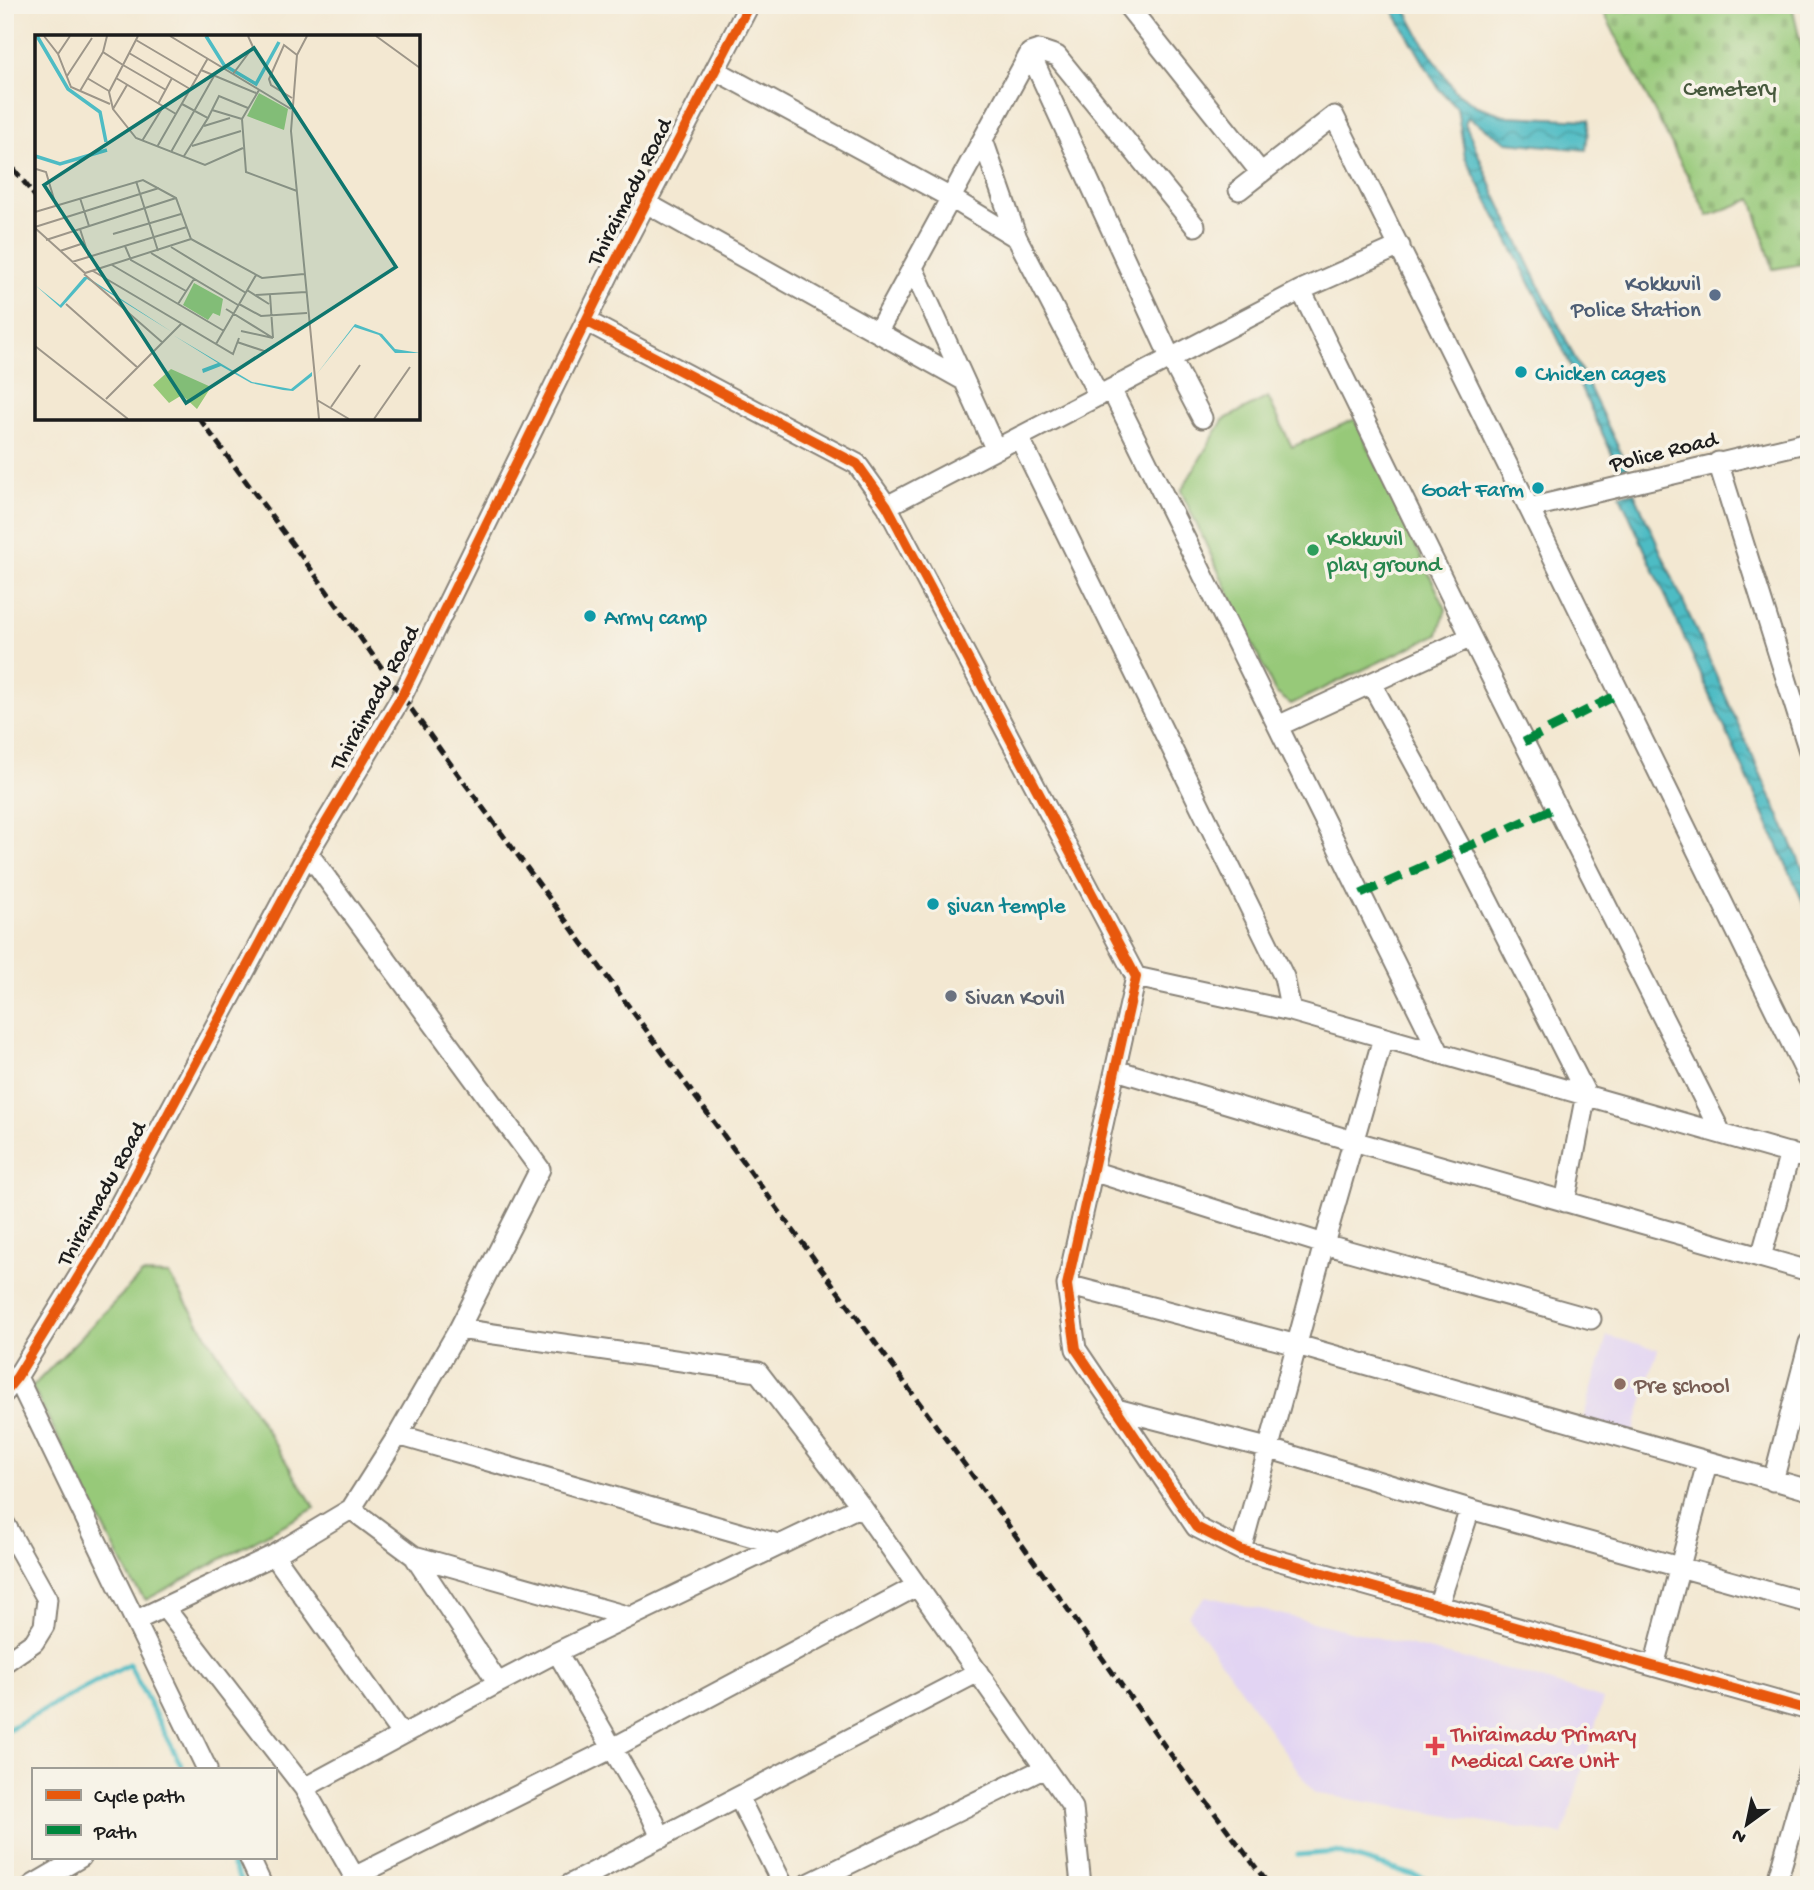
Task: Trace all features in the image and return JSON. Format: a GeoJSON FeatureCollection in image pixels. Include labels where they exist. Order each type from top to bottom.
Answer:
{"type":"FeatureCollection","features":[{"type":"Feature","properties":{"kind":"street","name":"Thiraimadu Road"},"geometry":{"type":"LineString","coordinates":[[11,1385],[99,1243],[308,853],[402,696],[586,321],[749,5]]}},
{"type":"Feature","properties":{"kind":"street"},"geometry":{"type":"LineString","coordinates":[[1127,5],[1261,173]]}},
{"type":"Feature","properties":{"kind":"street"},"geometry":{"type":"LineString","coordinates":[[878,331],[1030,53],[1039,50],[1056,56],[1195,226]]}},
{"type":"Feature","properties":{"kind":"street"},"geometry":{"type":"LineString","coordinates":[[1030,53],[1171,359],[1202,418]]}},
{"type":"Feature","properties":{"kind":"street"},"geometry":{"type":"LineString","coordinates":[[715,70],[951,198],[1017,238]]}},
{"type":"Feature","properties":{"kind":"street"},"geometry":{"type":"LineString","coordinates":[[1239,190],[1334,116],[1530,508],[1809,1079]]}},
{"type":"Feature","properties":{"kind":"street"},"geometry":{"type":"LineString","coordinates":[[982,141],[1017,238],[1105,393],[1278,726],[1439,1052]]}},
{"type":"Feature","properties":{"kind":"street"},"geometry":{"type":"LineString","coordinates":[[646,204],[963,380]]}},
{"type":"Feature","properties":{"kind":"street"},"geometry":{"type":"LineString","coordinates":[[887,506],[1301,290],[1400,246]]}},
{"type":"Feature","properties":{"kind":"street"},"geometry":{"type":"LineString","coordinates":[[913,268],[995,448]]}},
{"type":"Feature","properties":{"kind":"street"},"geometry":{"type":"LineString","coordinates":[[1301,290],[1471,637],[1721,1133]]}},
{"type":"Feature","properties":{"kind":"street"},"geometry":{"type":"LineString","coordinates":[[586,321],[857,464],[887,506],[1136,977],[1067,1286],[1076,1349],[1196,1527],[1241,1550],[1809,1710]]}},
{"type":"Feature","properties":{"kind":"street"},"geometry":{"type":"LineString","coordinates":[[1019,437],[1284,976],[1291,1011]]}},
{"type":"Feature","properties":{"kind":"street","name":"Police Road"},"geometry":{"type":"LineString","coordinates":[[1530,508],[1809,442]]}},
{"type":"Feature","properties":{"kind":"street"},"geometry":{"type":"LineString","coordinates":[[1718,462],[1809,751]]}},
{"type":"Feature","properties":{"kind":"street"},"geometry":{"type":"LineString","coordinates":[[1278,726],[1471,637]]}},
{"type":"Feature","properties":{"kind":"street"},"geometry":{"type":"LineString","coordinates":[[1371,683],[1462,850],[1586,1094],[1565,1202]]}},
{"type":"Feature","properties":{"kind":"street"},"geometry":{"type":"LineString","coordinates":[[136,1620],[274,1555],[351,1509],[398,1435],[459,1329],[540,1169],[308,853]]}},
{"type":"Feature","properties":{"kind":"street"},"geometry":{"type":"LineString","coordinates":[[1136,977],[1291,1011],[1799,1156],[1761,1257]]}},
{"type":"Feature","properties":{"kind":"street"},"geometry":{"type":"LineString","coordinates":[[1241,1550],[1267,1448],[1383,1038]]}},
{"type":"Feature","properties":{"kind":"street"},"geometry":{"type":"LineString","coordinates":[[1116,1070],[1353,1142],[1809,1271]]}},
{"type":"Feature","properties":{"kind":"street"},"geometry":{"type":"LineString","coordinates":[[1093,1171],[1324,1244],[1591,1319]]}},
{"type":"Feature","properties":{"kind":"street"},"geometry":{"type":"LineString","coordinates":[[1067,1286],[1297,1345],[1809,1490]]}},
{"type":"Feature","properties":{"kind":"street"},"geometry":{"type":"LineString","coordinates":[[459,1329],[758,1372],[861,1506],[1073,1808],[1080,1885]]}},
{"type":"Feature","properties":{"kind":"street"},"geometry":{"type":"LineString","coordinates":[[1773,1481],[1804,1380],[1809,1343]]}},
{"type":"Feature","properties":{"kind":"street"},"geometry":{"type":"LineString","coordinates":[[11,1385],[136,1620],[207,1768]]}},
{"type":"Feature","properties":{"kind":"street"},"geometry":{"type":"LineString","coordinates":[[1116,1409],[1267,1448],[1470,1509],[1809,1603]]}},
{"type":"Feature","properties":{"kind":"street"},"geometry":{"type":"LineString","coordinates":[[398,1435],[781,1545]]}},
{"type":"Feature","properties":{"kind":"street"},"geometry":{"type":"LineString","coordinates":[[1654,1666],[1707,1463]]}},
{"type":"Feature","properties":{"kind":"street"},"geometry":{"type":"LineString","coordinates":[[304,1788],[557,1652],[861,1506]]}},
{"type":"Feature","properties":{"kind":"street"},"geometry":{"type":"LineString","coordinates":[[351,1509],[414,1556],[498,1683]]}},
{"type":"Feature","properties":{"kind":"street"},"geometry":{"type":"LineString","coordinates":[[1438,1605],[1470,1509]]}},
{"type":"Feature","properties":{"kind":"street"},"geometry":{"type":"LineString","coordinates":[[5,1524],[47,1599],[44,1626],[34,1642],[5,1662]]}},
{"type":"Feature","properties":{"kind":"street"},"geometry":{"type":"LineString","coordinates":[[274,1555],[402,1735]]}},
{"type":"Feature","properties":{"kind":"street"},"geometry":{"type":"LineString","coordinates":[[414,1556],[630,1617]]}},
{"type":"Feature","properties":{"kind":"street"},"geometry":{"type":"LineString","coordinates":[[165,1608],[304,1788],[357,1881],[917,1586]]}},
{"type":"Feature","properties":{"kind":"street"},"geometry":{"type":"LineString","coordinates":[[557,1652],[652,1817],[660,1838]]}},
{"type":"Feature","properties":{"kind":"street"},"geometry":{"type":"LineString","coordinates":[[569,1885],[978,1672]]}},
{"type":"Feature","properties":{"kind":"street"},"geometry":{"type":"LineString","coordinates":[[806,1885],[1045,1768]]}},
{"type":"Feature","properties":{"kind":"street"},"geometry":{"type":"LineString","coordinates":[[1776,1885],[1809,1769]]}},
{"type":"Feature","properties":{"kind":"street"},"geometry":{"type":"LineString","coordinates":[[740,1798],[783,1885]]}},
{"type":"Feature","properties":{"kind":"street"},"geometry":{"type":"LineString","coordinates":[[33,1885],[78,1858]]}},
{"type":"Feature","properties":{"kind":"street"},"geometry":{"type":"LineString","coordinates":[[249,1858],[262,1885]]}},
{"type":"Feature","properties":{"kind":"shaded area","name":"Pre school"},"geometry":{"type":"Polygon","coordinates":[[[1607,1336],[1658,1349],[1633,1434],[1583,1419],[1607,1336]]]}},
{"type":"Feature","properties":{"kind":"shaded area","name":"Thiraimadu Primary Medical Care Unit"},"geometry":{"type":"Polygon","coordinates":[[[1206,1596],[1506,1669],[1603,1699],[1563,1835],[1314,1793],[1188,1615],[1206,1596]]]}},
{"type":"Feature","properties":{"kind":"green space","name":"Cemetery"},"geometry":{"type":"Polygon","coordinates":[[[1600,5],[1792,5],[1809,72],[1809,263],[1773,269],[1752,199],[1708,216],[1600,5]]]}},
{"type":"Feature","properties":{"kind":"green space","name":"Kokkuvil play ground"},"geometry":{"type":"Polygon","coordinates":[[[1268,397],[1292,447],[1355,419],[1446,609],[1438,634],[1291,704],[1275,692],[1181,491],[1223,420],[1268,397]]]}},
{"type":"Feature","properties":{"kind":"green space"},"geometry":{"type":"Polygon","coordinates":[[[142,1274],[169,1275],[315,1508],[146,1600],[133,1584],[32,1387],[142,1274]]]}},
{"type":"Feature","properties":{"kind":"water"},"geometry":{"type":"Polygon","coordinates":[[[1390,5],[1403,5],[1455,91],[1477,106],[1507,116],[1589,120],[1586,150],[1507,142],[1468,117],[1465,123],[1494,192],[1628,467],[1619,469],[1554,330],[1465,157],[1457,108],[1439,89],[1390,5]]]}},
{"type":"Feature","properties":{"kind":"water"},"geometry":{"type":"Polygon","coordinates":[[[1634,492],[1809,882],[1809,915],[1620,495],[1634,492]]]}},
{"type":"Feature","properties":{"kind":"waterway"},"geometry":{"type":"LineString","coordinates":[[5,1731],[129,1664],[182,1768]]}},
{"type":"Feature","properties":{"kind":"waterway"},"geometry":{"type":"LineString","coordinates":[[1298,1855],[1336,1852],[1446,1885]]}},
{"type":"Feature","properties":{"kind":"waterway"},"geometry":{"type":"LineString","coordinates":[[229,1858],[243,1885]]}},
{"type":"Feature","properties":{"kind":"railway"},"geometry":{"type":"LineString","coordinates":[[5,157],[35,196]]}},
{"type":"Feature","properties":{"kind":"railway"},"geometry":{"type":"LineString","coordinates":[[200,420],[994,1505],[1166,1748],[1269,1885]]}},
{"type":"Feature","properties":{"kind":"marked path"},"geometry":{"type":"LineString","coordinates":[[1524,742],[1619,694]]}},
{"type":"Feature","properties":{"kind":"marked path"},"geometry":{"type":"LineString","coordinates":[[1361,894],[1557,807]]}},
{"type":"Feature","properties":{"kind":"cycle path"},"geometry":{"type":"LineString","coordinates":[[5,1392],[17,1377],[99,1243],[308,853],[402,696],[611,270],[749,5]]}},
{"type":"Feature","properties":{"kind":"cycle path"},"geometry":{"type":"LineString","coordinates":[[586,321],[857,464],[887,506],[1136,977],[1067,1285],[1076,1349],[1196,1527],[1241,1550],[1809,1710]]}},
{"type":"Feature","properties":{"kind":"place","name":"Kokkuvil Police Station"},"geometry":{"type":"Point","coordinates":[1715,295]}},
{"type":"Feature","properties":{"kind":"place","name":"Chicken cages"},"geometry":{"type":"Point","coordinates":[1521,372]}},
{"type":"Feature","properties":{"kind":"place","name":"Goat Farm"},"geometry":{"type":"Point","coordinates":[1538,488]}},
{"type":"Feature","properties":{"kind":"place","name":"Kokkuvil play ground"},"geometry":{"type":"Point","coordinates":[1313,550]}},
{"type":"Feature","properties":{"kind":"place","name":"Army camp"},"geometry":{"type":"Point","coordinates":[590,616]}},
{"type":"Feature","properties":{"kind":"place","name":"sivan temple"},"geometry":{"type":"Point","coordinates":[933,904]}},
{"type":"Feature","properties":{"kind":"place","name":"Sivan Kovil"},"geometry":{"type":"Point","coordinates":[951,996]}},
{"type":"Feature","properties":{"kind":"place","name":"Pre school"},"geometry":{"type":"Point","coordinates":[1620,1384]}},
{"type":"Feature","properties":{"kind":"place","name":"Thiraimadu Primary Medical Care Unit"},"geometry":{"type":"Point","coordinates":[1435,1746]}}]}
